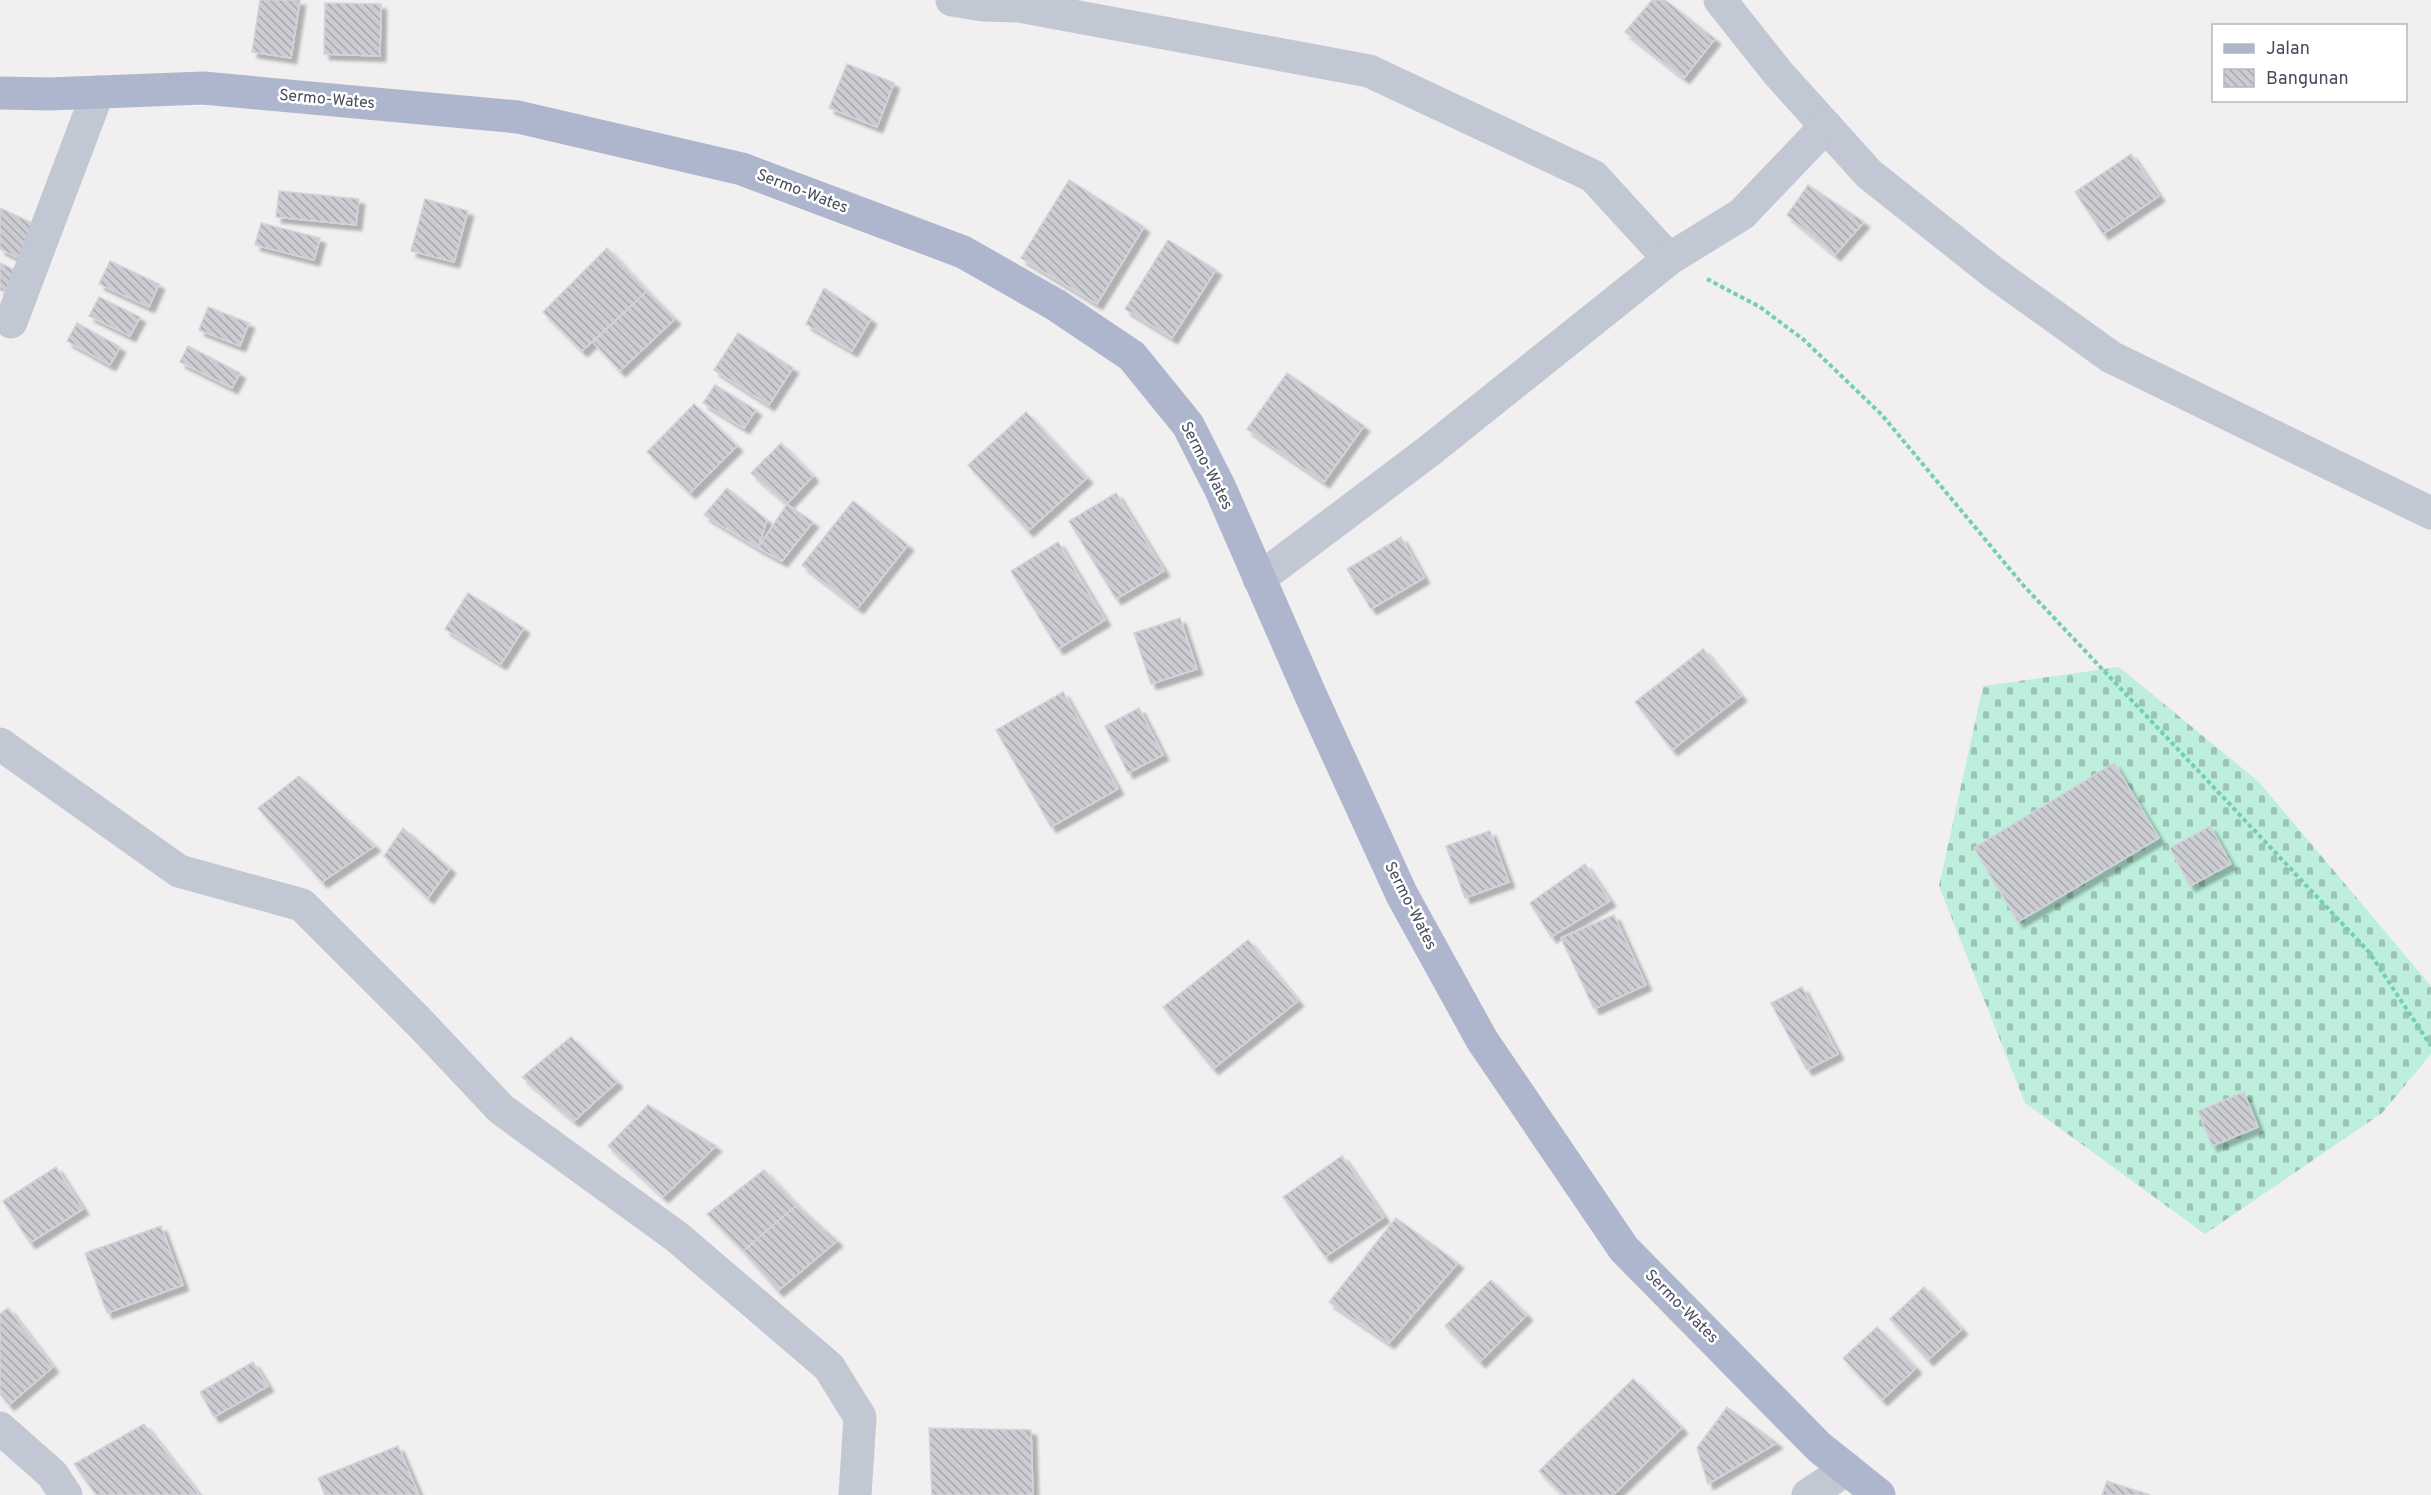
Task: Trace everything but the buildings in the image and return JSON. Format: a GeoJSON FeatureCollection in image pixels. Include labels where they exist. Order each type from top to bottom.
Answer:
{"type":"FeatureCollection","features":[{"type":"Feature","properties":{"kind":"main road","name":"Sermo-Wates"},"geometry":{"type":"LineString","coordinates":[[0,93],[203,88],[518,117],[742,169],[963,252],[1056,305],[1132,356],[1188,425],[1220,488],[1402,895],[1482,1040],[1624,1249],[1819,1447],[1879,1495]]}},
{"type":"Feature","properties":{"kind":"street"},"geometry":{"type":"LineString","coordinates":[[952,0],[983,5],[1019,6],[1368,71],[1593,176],[1669,259]]}},
{"type":"Feature","properties":{"kind":"street"},"geometry":{"type":"LineString","coordinates":[[1720,0],[1778,73],[1869,174],[1994,273],[2111,357],[2431,513]]}},
{"type":"Feature","properties":{"kind":"street"},"geometry":{"type":"LineString","coordinates":[[11,322],[98,92]]}},
{"type":"Feature","properties":{"kind":"street"},"geometry":{"type":"LineString","coordinates":[[1259,579],[1429,451],[1669,259],[1742,214],[1826,126]]}},
{"type":"Feature","properties":{"kind":"street"},"geometry":{"type":"LineString","coordinates":[[0,744],[179,871],[302,905],[501,1109],[677,1236],[829,1367],[860,1417],[855,1495]]}},
{"type":"Feature","properties":{"kind":"street"},"geometry":{"type":"LineString","coordinates":[[0,1428],[52,1474],[66,1495]]}},
{"type":"Feature","properties":{"kind":"street"},"geometry":{"type":"LineString","coordinates":[[1808,1495],[1847,1469]]}},
{"type":"Feature","properties":{"kind":"path"},"geometry":{"type":"LineString","coordinates":[[1669,259],[1761,307],[1804,340],[1882,415],[2023,585],[2368,952],[2431,1046]]}},
{"type":"Feature","properties":{"kind":"green space"},"geometry":{"type":"Polygon","coordinates":[[[2119,667],[2259,782],[2431,986],[2431,1054],[2382,1113],[2205,1234],[2025,1103],[1939,886],[1983,686],[2119,667]]]}}]}
